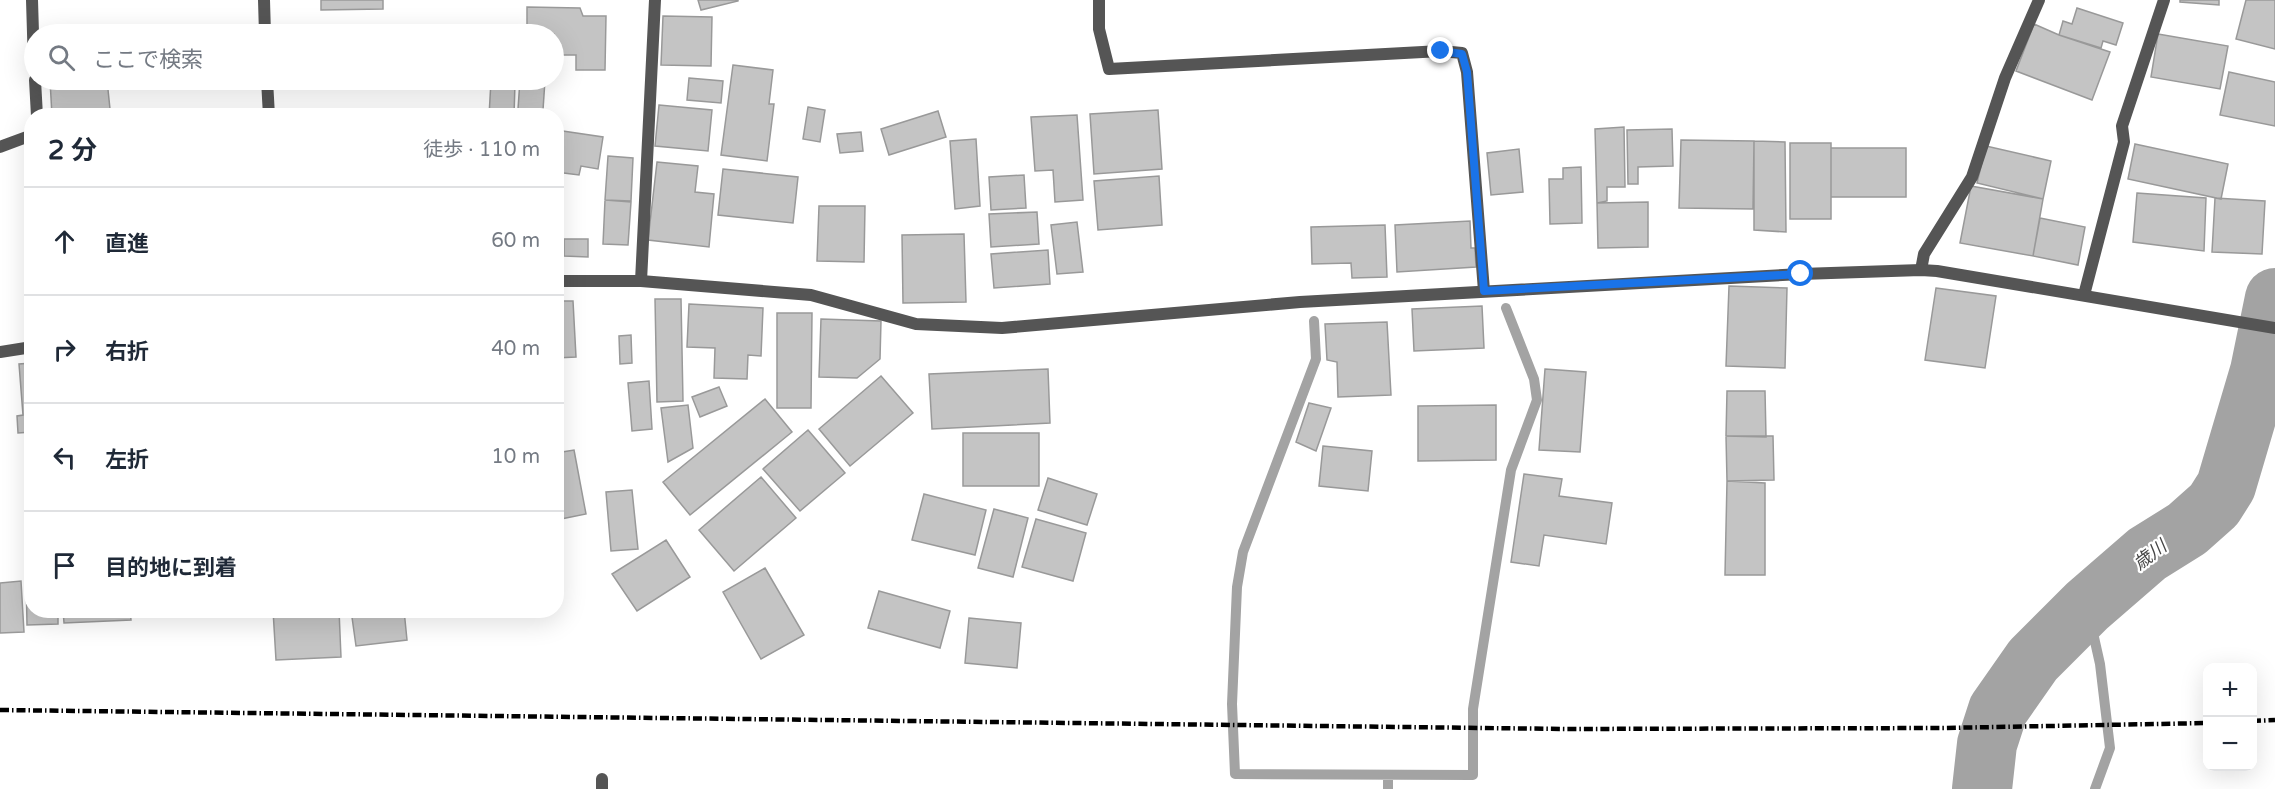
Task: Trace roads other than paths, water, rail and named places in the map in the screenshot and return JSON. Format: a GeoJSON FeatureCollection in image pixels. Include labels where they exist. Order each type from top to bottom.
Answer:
{"type":"FeatureCollection","features":[{"type":"Feature","properties":{"kind":"street"},"geometry":{"type":"LineString","coordinates":[[32,0],[33,24]]}},
{"type":"Feature","properties":{"kind":"street"},"geometry":{"type":"LineString","coordinates":[[264,0],[265,24]]}},
{"type":"Feature","properties":{"kind":"street"},"geometry":{"type":"LineString","coordinates":[[640,281],[655,0]]}},
{"type":"Feature","properties":{"kind":"street"},"geometry":{"type":"LineString","coordinates":[[1099,0],[1099,29],[1109,69],[1441,51],[1462,54],[1467,72],[1484,291]]}},
{"type":"Feature","properties":{"kind":"street"},"geometry":{"type":"LineString","coordinates":[[1922,270],[1924,254],[1972,177],[2005,78],[2039,0]]}},
{"type":"Feature","properties":{"kind":"street"},"geometry":{"type":"LineString","coordinates":[[2084,295],[2124,142],[2122,126],[2164,0]]}},
{"type":"Feature","properties":{"kind":"street"},"geometry":{"type":"LineString","coordinates":[[35,90],[36,108]]}},
{"type":"Feature","properties":{"kind":"street"},"geometry":{"type":"LineString","coordinates":[[268,90],[269,108]]}},
{"type":"Feature","properties":{"kind":"street"},"geometry":{"type":"LineString","coordinates":[[0,147],[24,138]]}},
{"type":"Feature","properties":{"kind":"street"},"geometry":{"type":"LineString","coordinates":[[564,281],[640,281],[811,295],[916,324],[1002,328],[1300,302],[1801,274],[1922,270],[2275,328]]}},
{"type":"Feature","properties":{"kind":"street"},"geometry":{"type":"LineString","coordinates":[[0,352],[24,348]]}},
{"type":"Feature","properties":{"kind":"waterway","name":"歳川"},"geometry":{"type":"LineString","coordinates":[[1982,789],[1987,744],[1998,710],[2033,660],[2087,606],[2147,554],[2187,529],[2214,505],[2226,486],[2260,371],[2275,298]]}},
{"type":"Feature","properties":{"kind":"waterway"},"geometry":{"type":"LineString","coordinates":[[1314,321],[1316,359],[1243,552],[1237,587],[1232,704],[1235,774],[1473,775],[1473,709],[1511,470],[1537,400],[1534,379],[1506,308]]}},
{"type":"Feature","properties":{"kind":"waterway"},"geometry":{"type":"LineString","coordinates":[[2087,606],[2100,664],[2110,748],[2095,789]]}},
{"type":"Feature","properties":{"kind":"waterway"},"geometry":{"type":"LineString","coordinates":[[1388,776],[1388,789]]}},
{"type":"Feature","properties":{"kind":"railway"},"geometry":{"type":"LineString","coordinates":[[0,710],[1566,729],[1943,728],[2203,723]]}},
{"type":"Feature","properties":{"kind":"railway"},"geometry":{"type":"LineString","coordinates":[[2257,721],[2275,720]]}}]}
